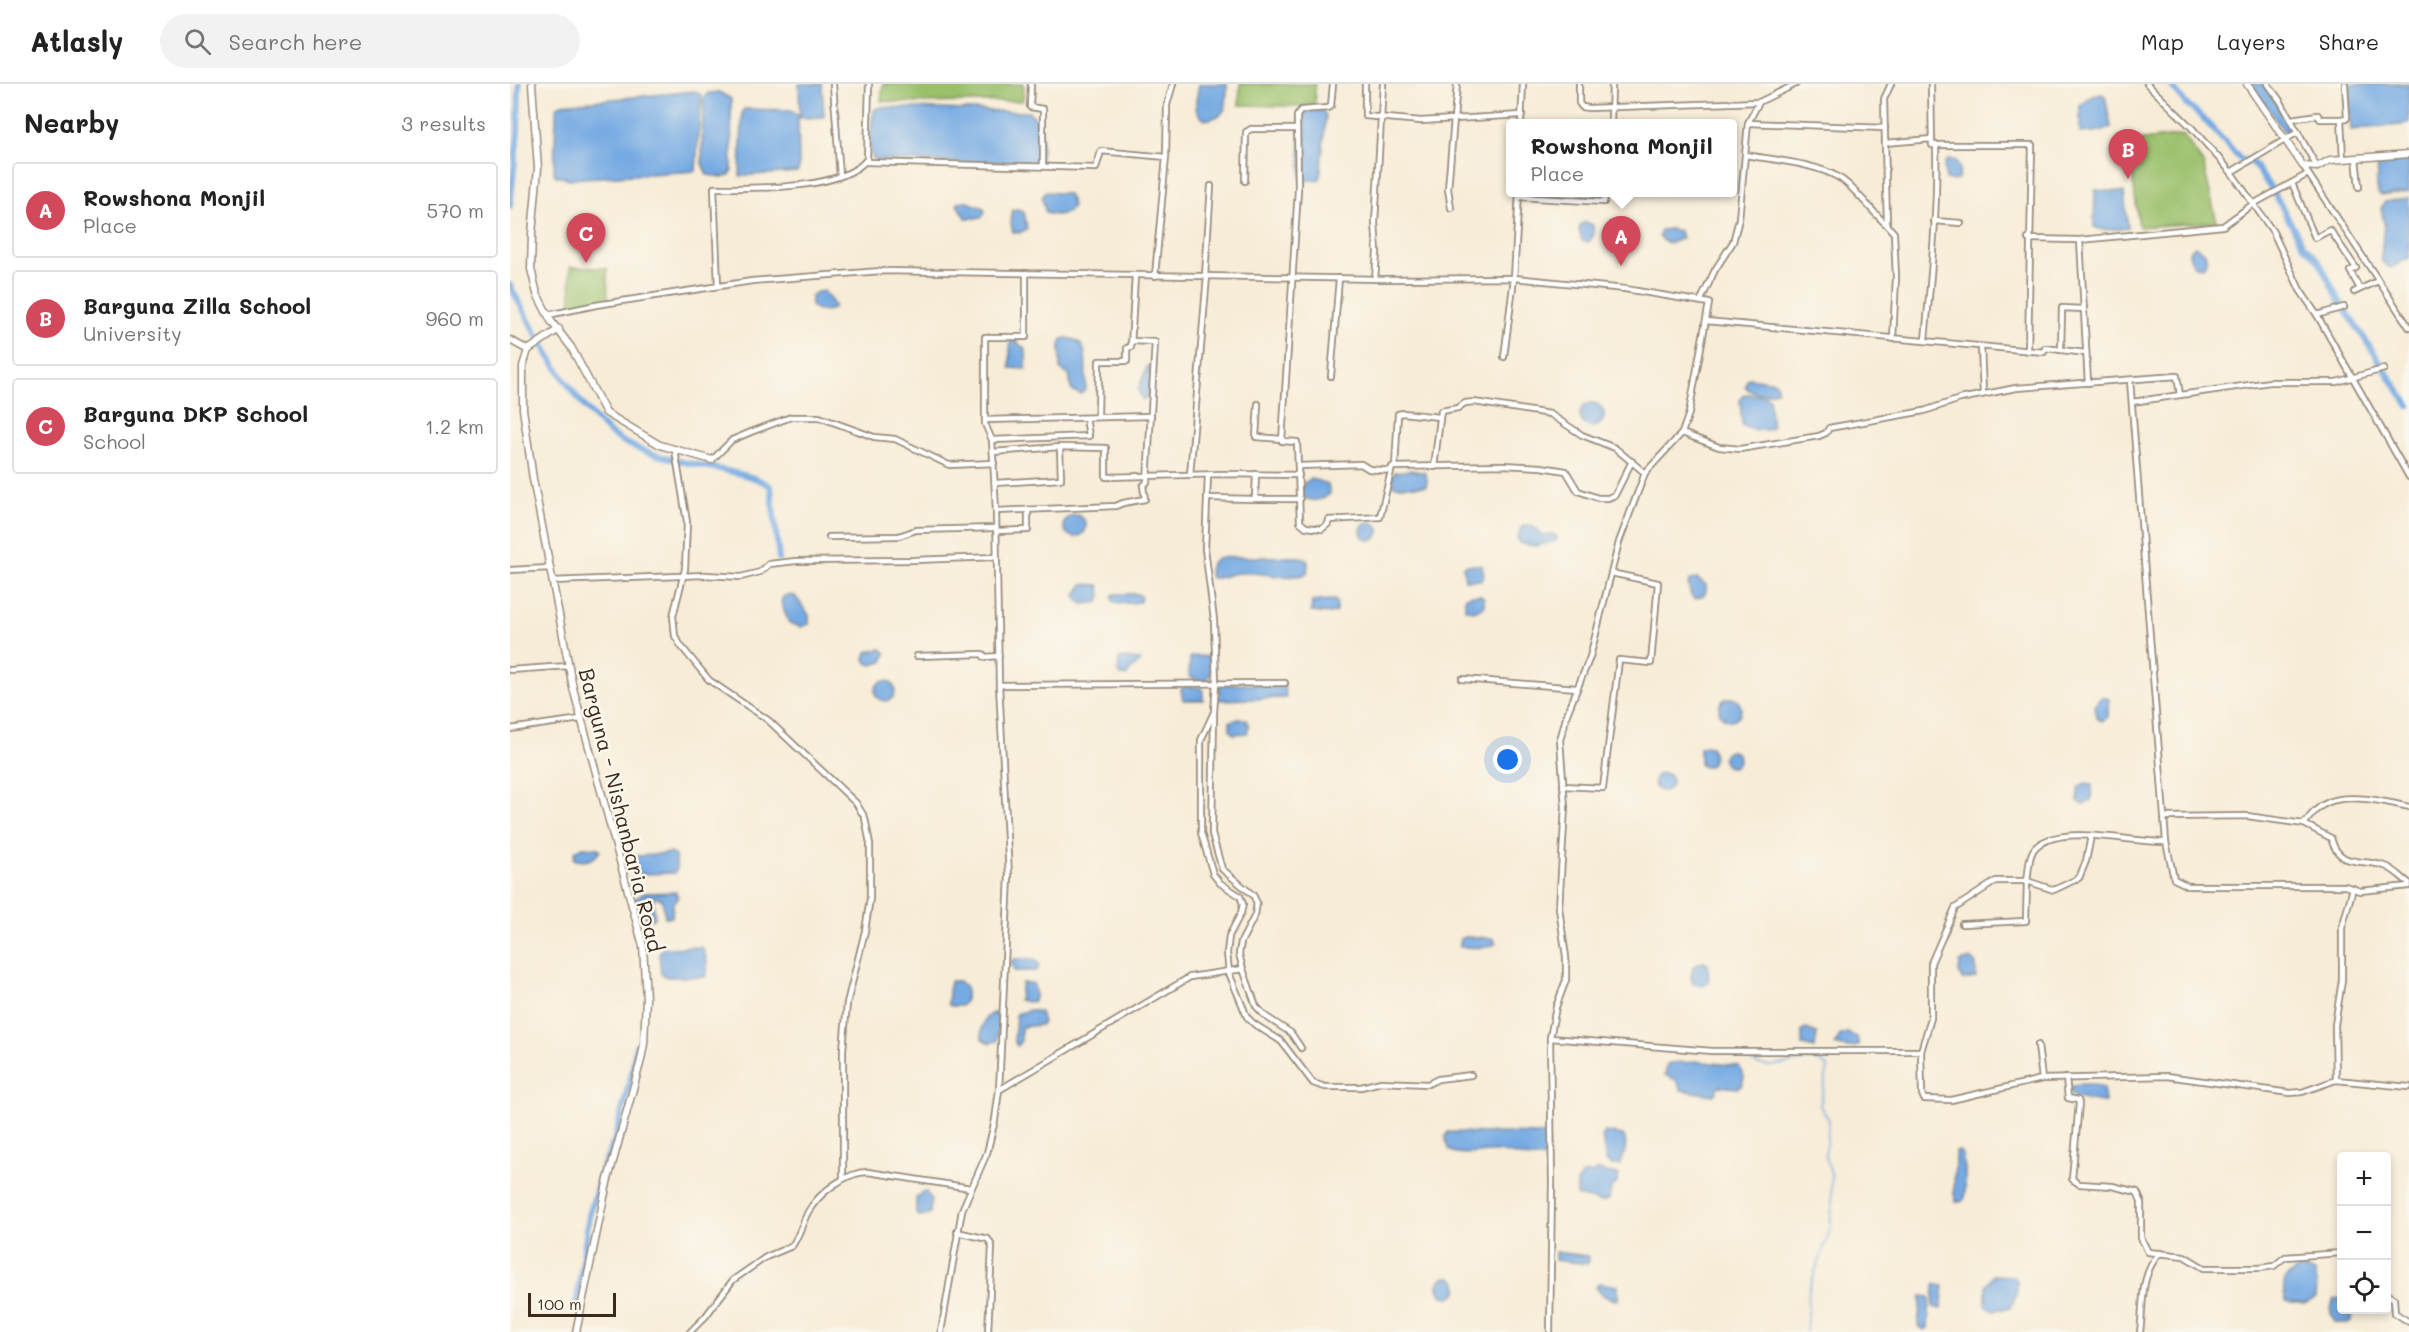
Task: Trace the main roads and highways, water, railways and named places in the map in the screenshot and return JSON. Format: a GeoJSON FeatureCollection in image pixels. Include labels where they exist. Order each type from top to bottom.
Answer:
{"type":"FeatureCollection","features":[{"type":"Feature","properties":{"kind":"water"},"geometry":{"type":"Polygon","coordinates":[[[799,84],[822,84],[824,117],[800,118],[799,84]]]}},
{"type":"Feature","properties":{"kind":"water"},"geometry":{"type":"Polygon","coordinates":[[[1199,84],[1227,84],[1225,108],[1219,116],[1205,120],[1197,112],[1199,84]]]}},
{"type":"Feature","properties":{"kind":"water"},"geometry":{"type":"Polygon","coordinates":[[[2251,84],[2265,84],[2291,132],[2287,133],[2283,130],[2251,84]]]}},
{"type":"Feature","properties":{"kind":"water"},"geometry":{"type":"Polygon","coordinates":[[[2347,84],[2409,84],[2409,124],[2351,130],[2347,84]]]}},
{"type":"Feature","properties":{"kind":"water"},"geometry":{"type":"Polygon","coordinates":[[[695,91],[701,95],[696,171],[570,179],[556,176],[554,173],[556,108],[561,104],[695,91]]]}},
{"type":"Feature","properties":{"kind":"water"},"geometry":{"type":"Polygon","coordinates":[[[719,92],[731,99],[732,170],[730,175],[723,177],[707,175],[702,163],[703,99],[708,93],[719,92]]]}},
{"type":"Feature","properties":{"kind":"water"},"geometry":{"type":"Polygon","coordinates":[[[2102,94],[2105,96],[2111,127],[2103,131],[2080,133],[2080,106],[2093,96],[2102,94]]]}},
{"type":"Feature","properties":{"kind":"water"},"geometry":{"type":"Polygon","coordinates":[[[880,107],[1028,112],[1037,122],[1042,137],[1040,160],[1038,165],[876,160],[872,158],[870,134],[874,110],[880,107]]]}},
{"type":"Feature","properties":{"kind":"water"},"geometry":{"type":"Polygon","coordinates":[[[744,109],[791,110],[798,114],[799,168],[797,172],[740,176],[744,109]]]}},
{"type":"Feature","properties":{"kind":"water"},"geometry":{"type":"Polygon","coordinates":[[[1322,110],[1326,115],[1320,179],[1304,181],[1301,178],[1299,115],[1301,112],[1322,110]]]}},
{"type":"Feature","properties":{"kind":"water"},"geometry":{"type":"Polygon","coordinates":[[[1949,159],[1956,161],[1960,169],[1958,179],[1953,181],[1946,179],[1944,169],[1949,159]]]}},
{"type":"Feature","properties":{"kind":"water"},"geometry":{"type":"Polygon","coordinates":[[[2409,160],[2409,192],[2381,196],[2378,193],[2376,180],[2378,178],[2377,163],[2409,160]]]}},
{"type":"Feature","properties":{"kind":"water"},"geometry":{"type":"Polygon","coordinates":[[[2095,190],[2124,192],[2128,228],[2102,230],[2094,227],[2095,190]]]}},
{"type":"Feature","properties":{"kind":"water"},"geometry":{"type":"Polygon","coordinates":[[[1045,192],[1068,194],[1072,207],[1067,213],[1055,215],[1046,213],[1042,198],[1045,192]]]}},
{"type":"Feature","properties":{"kind":"water"},"geometry":{"type":"Polygon","coordinates":[[[2409,198],[2409,258],[2391,268],[2381,259],[2384,223],[2381,208],[2385,202],[2409,198]]]}},
{"type":"Feature","properties":{"kind":"water"},"geometry":{"type":"Polygon","coordinates":[[[965,201],[984,208],[985,213],[981,218],[966,218],[957,205],[965,201]]]}},
{"type":"Feature","properties":{"kind":"water"},"geometry":{"type":"Polygon","coordinates":[[[1018,209],[1024,212],[1027,229],[1019,233],[1013,232],[1011,221],[1013,210],[1018,209]]]}},
{"type":"Feature","properties":{"kind":"water"},"geometry":{"type":"Polygon","coordinates":[[[1586,222],[1593,225],[1594,235],[1589,242],[1582,241],[1579,231],[1580,225],[1586,222]]]}},
{"type":"Feature","properties":{"kind":"water"},"geometry":{"type":"Polygon","coordinates":[[[1661,230],[1680,231],[1682,238],[1671,243],[1663,241],[1659,236],[1661,230]]]}},
{"type":"Feature","properties":{"kind":"water"},"geometry":{"type":"Polygon","coordinates":[[[2195,246],[2205,253],[2207,261],[2203,267],[2195,266],[2190,259],[2189,252],[2195,246]]]}},
{"type":"Feature","properties":{"kind":"water"},"geometry":{"type":"Polygon","coordinates":[[[824,291],[834,305],[831,310],[819,310],[811,306],[811,296],[824,291]]]}},
{"type":"Feature","properties":{"kind":"water"},"geometry":{"type":"Polygon","coordinates":[[[1067,338],[1080,344],[1085,355],[1086,389],[1081,394],[1072,391],[1070,376],[1060,369],[1060,345],[1062,339],[1067,338]]]}},
{"type":"Feature","properties":{"kind":"water"},"geometry":{"type":"Polygon","coordinates":[[[1010,341],[1018,341],[1018,344],[1024,348],[1026,369],[1010,368],[1010,341]]]}},
{"type":"Feature","properties":{"kind":"water"},"geometry":{"type":"Polygon","coordinates":[[[1147,366],[1150,366],[1148,398],[1143,400],[1138,390],[1147,366]]]}},
{"type":"Feature","properties":{"kind":"water"},"geometry":{"type":"Polygon","coordinates":[[[1748,378],[1775,382],[1778,390],[1755,393],[1745,386],[1748,378]]]}},
{"type":"Feature","properties":{"kind":"water"},"geometry":{"type":"Polygon","coordinates":[[[1743,395],[1769,398],[1772,428],[1756,430],[1742,425],[1740,399],[1743,395]]]}},
{"type":"Feature","properties":{"kind":"water"},"geometry":{"type":"Polygon","coordinates":[[[1592,403],[1600,407],[1604,415],[1600,423],[1592,427],[1584,423],[1580,415],[1584,407],[1592,403]]]}},
{"type":"Feature","properties":{"kind":"water"},"geometry":{"type":"Polygon","coordinates":[[[1411,470],[1426,473],[1426,486],[1394,486],[1392,477],[1395,472],[1411,470]]]}},
{"type":"Feature","properties":{"kind":"water"},"geometry":{"type":"Polygon","coordinates":[[[1312,479],[1328,484],[1330,494],[1316,500],[1309,500],[1302,496],[1302,485],[1312,479]]]}},
{"type":"Feature","properties":{"kind":"water"},"geometry":{"type":"Polygon","coordinates":[[[1075,515],[1083,518],[1086,526],[1083,534],[1075,537],[1067,534],[1064,526],[1067,518],[1075,515]]]}},
{"type":"Feature","properties":{"kind":"water"},"geometry":{"type":"Polygon","coordinates":[[[1370,522],[1376,525],[1379,531],[1376,537],[1370,540],[1364,537],[1361,531],[1364,525],[1370,522]]]}},
{"type":"Feature","properties":{"kind":"water"},"geometry":{"type":"Polygon","coordinates":[[[1522,526],[1534,527],[1542,535],[1553,534],[1557,537],[1556,541],[1535,546],[1519,543],[1517,538],[1522,526]]]}},
{"type":"Feature","properties":{"kind":"water"},"geometry":{"type":"Polygon","coordinates":[[[1300,557],[1306,559],[1308,563],[1307,574],[1288,577],[1239,573],[1211,578],[1209,571],[1211,563],[1216,559],[1300,557]]]}},
{"type":"Feature","properties":{"kind":"water"},"geometry":{"type":"Polygon","coordinates":[[[1482,565],[1484,575],[1481,580],[1465,580],[1463,566],[1482,565]]]}},
{"type":"Feature","properties":{"kind":"water"},"geometry":{"type":"Polygon","coordinates":[[[1698,579],[1706,585],[1706,592],[1695,599],[1691,596],[1688,583],[1690,580],[1698,579]]]}},
{"type":"Feature","properties":{"kind":"water"},"geometry":{"type":"Polygon","coordinates":[[[1083,584],[1099,585],[1101,595],[1099,602],[1083,604],[1077,600],[1076,595],[1083,584]]]}},
{"type":"Feature","properties":{"kind":"water"},"geometry":{"type":"Polygon","coordinates":[[[1114,594],[1138,594],[1141,597],[1140,602],[1117,604],[1113,601],[1114,594]]]}},
{"type":"Feature","properties":{"kind":"water"},"geometry":{"type":"Polygon","coordinates":[[[787,595],[795,596],[809,615],[809,624],[801,627],[789,623],[781,602],[787,595]]]}},
{"type":"Feature","properties":{"kind":"water"},"geometry":{"type":"Polygon","coordinates":[[[1470,595],[1481,595],[1484,598],[1484,607],[1473,611],[1465,609],[1465,598],[1470,595]]]}},
{"type":"Feature","properties":{"kind":"water"},"geometry":{"type":"Polygon","coordinates":[[[1335,600],[1336,612],[1331,614],[1311,612],[1312,601],[1335,600]]]}},
{"type":"Feature","properties":{"kind":"water"},"geometry":{"type":"Polygon","coordinates":[[[881,649],[886,653],[883,662],[872,665],[867,663],[865,659],[867,652],[881,649]]]}},
{"type":"Feature","properties":{"kind":"water"},"geometry":{"type":"Polygon","coordinates":[[[1190,657],[1210,657],[1211,673],[1207,681],[1200,681],[1189,676],[1190,657]]]}},
{"type":"Feature","properties":{"kind":"water"},"geometry":{"type":"Polygon","coordinates":[[[1119,659],[1140,660],[1139,664],[1132,668],[1126,676],[1121,676],[1118,672],[1119,659]]]}},
{"type":"Feature","properties":{"kind":"water"},"geometry":{"type":"Polygon","coordinates":[[[885,681],[892,684],[895,691],[892,698],[885,701],[878,698],[875,691],[878,684],[885,681]]]}},
{"type":"Feature","properties":{"kind":"water"},"geometry":{"type":"Polygon","coordinates":[[[1222,684],[1284,685],[1286,698],[1219,700],[1219,686],[1222,684]]]}},
{"type":"Feature","properties":{"kind":"water"},"geometry":{"type":"Polygon","coordinates":[[[1200,687],[1203,690],[1203,700],[1183,700],[1181,689],[1200,687]]]}},
{"type":"Feature","properties":{"kind":"water"},"geometry":{"type":"Polygon","coordinates":[[[2102,697],[2109,699],[2108,717],[2102,721],[2096,718],[2095,709],[2097,701],[2102,697]]]}},
{"type":"Feature","properties":{"kind":"water"},"geometry":{"type":"Polygon","coordinates":[[[1730,698],[1738,701],[1741,709],[1738,717],[1730,720],[1722,717],[1719,709],[1722,701],[1730,698]]]}},
{"type":"Feature","properties":{"kind":"water"},"geometry":{"type":"Polygon","coordinates":[[[1246,720],[1249,725],[1247,733],[1233,734],[1230,730],[1230,721],[1246,720]]]}},
{"type":"Feature","properties":{"kind":"water"},"geometry":{"type":"Polygon","coordinates":[[[1711,747],[1714,756],[1711,765],[1705,767],[1700,765],[1700,748],[1711,747]]]}},
{"type":"Feature","properties":{"kind":"water"},"geometry":{"type":"Polygon","coordinates":[[[1728,751],[1734,751],[1739,759],[1737,765],[1728,767],[1723,762],[1723,756],[1728,751]]]}},
{"type":"Feature","properties":{"kind":"water"},"geometry":{"type":"Polygon","coordinates":[[[1659,773],[1667,773],[1672,778],[1670,789],[1659,791],[1654,786],[1654,778],[1659,773]]]}},
{"type":"Feature","properties":{"kind":"water"},"geometry":{"type":"Polygon","coordinates":[[[2085,783],[2092,785],[2091,800],[2084,805],[2078,801],[2078,788],[2085,783]]]}},
{"type":"Feature","properties":{"kind":"water"},"geometry":{"type":"Polygon","coordinates":[[[583,847],[600,850],[589,860],[574,859],[575,851],[583,847]]]}},
{"type":"Feature","properties":{"kind":"water"},"geometry":{"type":"Polygon","coordinates":[[[670,853],[675,856],[677,869],[674,873],[636,873],[631,861],[637,856],[670,853]]]}},
{"type":"Feature","properties":{"kind":"water"},"geometry":{"type":"Polygon","coordinates":[[[676,892],[678,898],[673,903],[672,917],[665,917],[662,899],[655,897],[653,902],[655,918],[647,919],[635,899],[644,893],[676,892]]]}},
{"type":"Feature","properties":{"kind":"water"},"geometry":{"type":"Polygon","coordinates":[[[1464,937],[1493,938],[1496,943],[1484,947],[1460,947],[1460,939],[1464,937]]]}},
{"type":"Feature","properties":{"kind":"water"},"geometry":{"type":"Polygon","coordinates":[[[701,947],[707,962],[705,977],[667,977],[661,974],[659,953],[663,948],[701,947]]]}},
{"type":"Feature","properties":{"kind":"water"},"geometry":{"type":"Polygon","coordinates":[[[1013,959],[1034,959],[1039,964],[1038,969],[1014,971],[1011,962],[1013,959]]]}},
{"type":"Feature","properties":{"kind":"water"},"geometry":{"type":"Polygon","coordinates":[[[1972,959],[1976,964],[1976,978],[1962,980],[1959,972],[1960,962],[1972,959]]]}},
{"type":"Feature","properties":{"kind":"water"},"geometry":{"type":"Polygon","coordinates":[[[1703,962],[1708,964],[1709,982],[1703,986],[1693,984],[1691,978],[1693,966],[1703,962]]]}},
{"type":"Feature","properties":{"kind":"water"},"geometry":{"type":"Polygon","coordinates":[[[950,981],[959,981],[966,988],[966,1000],[961,1006],[948,1004],[950,981]]]}},
{"type":"Feature","properties":{"kind":"water"},"geometry":{"type":"Polygon","coordinates":[[[1022,983],[1034,985],[1034,1001],[1019,1000],[1022,983]]]}},
{"type":"Feature","properties":{"kind":"water"},"geometry":{"type":"Polygon","coordinates":[[[1030,1010],[1040,1012],[1043,1023],[1021,1027],[1021,1041],[1017,1046],[1014,1040],[1016,1014],[1030,1010]]]}},
{"type":"Feature","properties":{"kind":"water"},"geometry":{"type":"Polygon","coordinates":[[[993,1013],[998,1014],[1000,1021],[997,1041],[990,1043],[982,1039],[981,1031],[985,1020],[993,1013]]]}},
{"type":"Feature","properties":{"kind":"water"},"geometry":{"type":"Polygon","coordinates":[[[1806,1029],[1817,1033],[1815,1048],[1802,1045],[1802,1031],[1806,1029]]]}},
{"type":"Feature","properties":{"kind":"water"},"geometry":{"type":"Polygon","coordinates":[[[1847,1033],[1857,1037],[1859,1046],[1847,1048],[1835,1045],[1840,1035],[1847,1033]]]}},
{"type":"Feature","properties":{"kind":"water"},"geometry":{"type":"Polygon","coordinates":[[[1694,1061],[1739,1066],[1744,1077],[1742,1085],[1737,1088],[1718,1086],[1713,1095],[1681,1090],[1676,1080],[1665,1075],[1667,1064],[1694,1061]]]}},
{"type":"Feature","properties":{"kind":"water"},"geometry":{"type":"Polygon","coordinates":[[[2091,1084],[2103,1088],[2105,1102],[2072,1096],[2070,1087],[2091,1084]]]}},
{"type":"Feature","properties":{"kind":"water"},"geometry":{"type":"Polygon","coordinates":[[[1448,1132],[1541,1134],[1547,1139],[1548,1156],[1531,1158],[1501,1152],[1458,1153],[1448,1148],[1445,1137],[1448,1132]]]}},
{"type":"Feature","properties":{"kind":"water"},"geometry":{"type":"Polygon","coordinates":[[[1605,1132],[1623,1135],[1625,1139],[1625,1150],[1620,1165],[1611,1165],[1606,1161],[1602,1136],[1605,1132]]]}},
{"type":"Feature","properties":{"kind":"water"},"geometry":{"type":"Polygon","coordinates":[[[1959,1151],[1965,1168],[1965,1198],[1961,1202],[1956,1201],[1954,1194],[1955,1152],[1959,1151]]]}},
{"type":"Feature","properties":{"kind":"water"},"geometry":{"type":"Polygon","coordinates":[[[1598,1170],[1619,1175],[1617,1183],[1611,1188],[1609,1200],[1600,1202],[1577,1196],[1577,1182],[1582,1174],[1590,1174],[1598,1170]]]}},
{"type":"Feature","properties":{"kind":"water"},"geometry":{"type":"Polygon","coordinates":[[[922,1192],[926,1192],[931,1199],[930,1213],[918,1216],[916,1198],[922,1192]]]}},
{"type":"Feature","properties":{"kind":"water"},"geometry":{"type":"Polygon","coordinates":[[[1555,1252],[1588,1256],[1589,1261],[1587,1264],[1555,1260],[1555,1252]]]}},
{"type":"Feature","properties":{"kind":"water"},"geometry":{"type":"Polygon","coordinates":[[[2303,1268],[2315,1273],[2316,1298],[2304,1304],[2286,1301],[2284,1284],[2288,1276],[2303,1268]]]}},
{"type":"Feature","properties":{"kind":"water"},"geometry":{"type":"Polygon","coordinates":[[[1993,1275],[2012,1276],[2017,1280],[2017,1291],[2011,1308],[1994,1310],[1986,1307],[1986,1286],[1993,1275]]]}},
{"type":"Feature","properties":{"kind":"water"},"geometry":{"type":"Polygon","coordinates":[[[1448,1277],[1455,1280],[1458,1287],[1455,1294],[1448,1297],[1441,1294],[1438,1287],[1441,1280],[1448,1277]]]}},
{"type":"Feature","properties":{"kind":"water"},"geometry":{"type":"Polygon","coordinates":[[[1599,1283],[1618,1286],[1618,1300],[1609,1298],[1600,1292],[1596,1287],[1599,1283]]]}},
{"type":"Feature","properties":{"kind":"water"},"geometry":{"type":"Polygon","coordinates":[[[1934,1284],[1944,1286],[1941,1309],[1933,1307],[1934,1284]]]}},
{"type":"Feature","properties":{"kind":"water"},"geometry":{"type":"Polygon","coordinates":[[[1921,1296],[1929,1297],[1930,1300],[1928,1328],[1924,1330],[1918,1326],[1921,1296]]]}},
{"type":"Feature","properties":{"kind":"water"},"geometry":{"type":"Polygon","coordinates":[[[2334,1299],[2337,1299],[2337,1314],[2353,1314],[2352,1320],[2348,1323],[2336,1323],[2331,1315],[2334,1299]]]}},
{"type":"Feature","properties":{"kind":"waterway"},"geometry":{"type":"LineString","coordinates":[[510,206],[518,133],[519,84]]}},
{"type":"Feature","properties":{"kind":"waterway"},"geometry":{"type":"LineString","coordinates":[[2170,84],[2186,104],[2202,117],[2240,159],[2253,163],[2274,193],[2303,245],[2318,260],[2339,300],[2409,406]]}},
{"type":"Feature","properties":{"kind":"waterway"},"geometry":{"type":"LineString","coordinates":[[510,285],[558,369],[588,411],[604,428],[627,444],[643,450],[755,478],[771,487],[779,559]]}},
{"type":"Feature","properties":{"kind":"waterway"},"geometry":{"type":"LineString","coordinates":[[576,1306],[589,1216],[603,1166],[615,1139],[632,1072],[636,1045]]}},
{"type":"Feature","properties":{"kind":"waterway"},"geometry":{"type":"LineString","coordinates":[[1748,1059],[1767,1066],[1811,1060],[1821,1062],[1828,1067],[1820,1106],[1829,1120],[1825,1157],[1831,1173],[1830,1230],[1809,1289],[1806,1332]]}},
{"type":"Feature","properties":{"kind":"place","name":"Barguna Zilla School"},"geometry":{"type":"Point","coordinates":[2128,179]}},
{"type":"Feature","properties":{"kind":"place","name":"Barguna DKP School"},"geometry":{"type":"Point","coordinates":[586,263]}},
{"type":"Feature","properties":{"kind":"place","name":"Rowshona Monjil"},"geometry":{"type":"Point","coordinates":[1621,266]}}]}
